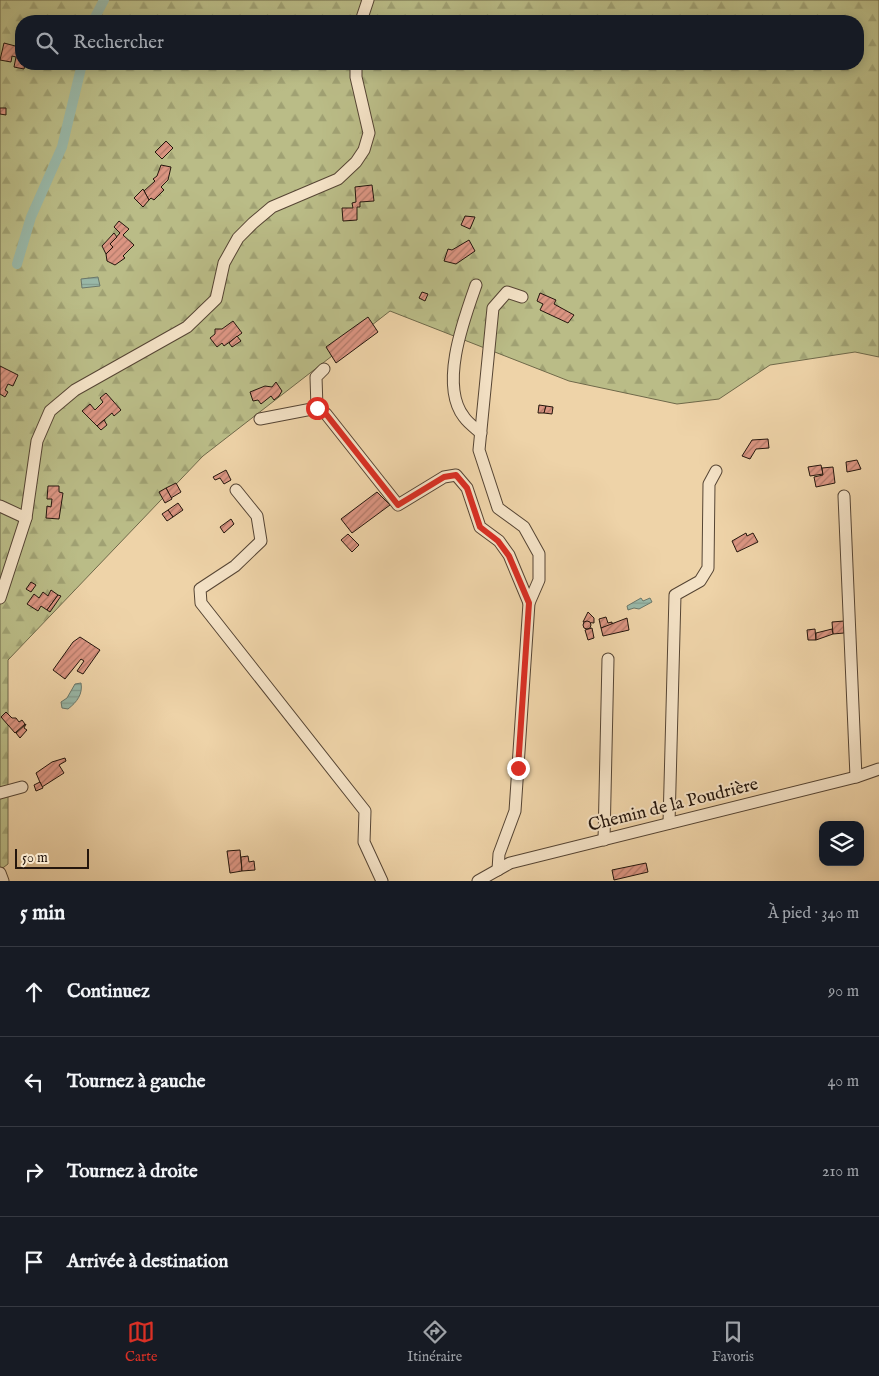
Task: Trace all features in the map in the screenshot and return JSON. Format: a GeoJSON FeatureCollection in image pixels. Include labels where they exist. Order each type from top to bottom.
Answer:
{"type":"FeatureCollection","features":[{"type":"Feature","properties":{"kind":"street"},"geometry":{"type":"LineString","coordinates":[[363,15],[368,0]]}},
{"type":"Feature","properties":{"kind":"street"},"geometry":{"type":"LineString","coordinates":[[0,598],[26,518],[37,441],[50,411],[74,390],[187,328],[216,300],[224,263],[238,238],[253,222],[272,207],[338,179],[356,162],[364,150],[369,133],[356,70]]}},
{"type":"Feature","properties":{"kind":"street"},"geometry":{"type":"LineString","coordinates":[[476,286],[461,325],[454,360],[455,393],[463,416],[481,433]]}},
{"type":"Feature","properties":{"kind":"street"},"geometry":{"type":"LineString","coordinates":[[498,870],[499,854],[514,811],[529,603],[539,580],[539,554],[524,527],[498,508],[479,450],[493,308],[507,292],[522,297]]}},
{"type":"Feature","properties":{"kind":"street"},"geometry":{"type":"LineString","coordinates":[[317,408],[316,377],[324,369]]}},
{"type":"Feature","properties":{"kind":"street"},"geometry":{"type":"LineString","coordinates":[[260,419],[317,408],[326,414],[398,505],[444,477],[456,475],[467,488],[480,527],[498,541],[509,556],[529,603]]}},
{"type":"Feature","properties":{"kind":"street"},"geometry":{"type":"LineString","coordinates":[[669,823],[675,595],[700,580],[708,568],[709,484],[716,471]]}},
{"type":"Feature","properties":{"kind":"street"},"geometry":{"type":"LineString","coordinates":[[236,490],[257,516],[261,541],[235,566],[200,589],[201,603],[365,811],[364,842],[382,881]]}},
{"type":"Feature","properties":{"kind":"street"},"geometry":{"type":"LineString","coordinates":[[844,496],[856,777]]}},
{"type":"Feature","properties":{"kind":"street"},"geometry":{"type":"LineString","coordinates":[[0,506],[26,518]]}},
{"type":"Feature","properties":{"kind":"street"},"geometry":{"type":"LineString","coordinates":[[604,840],[608,659]]}},
{"type":"Feature","properties":{"kind":"street","name":"Chemin de la Poudrière"},"geometry":{"type":"LineString","coordinates":[[478,881],[510,863],[856,777],[879,769]]}},
{"type":"Feature","properties":{"kind":"street"},"geometry":{"type":"LineString","coordinates":[[0,793],[22,787]]}},
{"type":"Feature","properties":{"kind":"street"},"geometry":{"type":"LineString","coordinates":[[0,873],[3,881]]}},
{"type":"Feature","properties":{"kind":"green space"},"geometry":{"type":"Polygon","coordinates":[[[0,0],[879,0],[879,357],[855,352],[770,365],[719,399],[677,404],[569,381],[390,311],[203,456],[8,660],[8,864],[0,870],[0,0]]]}},
{"type":"Feature","properties":{"kind":"shaded area"},"geometry":{"type":"Polygon","coordinates":[[[98,277],[100,286],[82,288],[81,279],[98,277]]]}},
{"type":"Feature","properties":{"kind":"shaded area"},"geometry":{"type":"Polygon","coordinates":[[[641,598],[643,601],[650,598],[652,602],[639,609],[628,610],[627,606],[641,598]]]}},
{"type":"Feature","properties":{"kind":"shaded area"},"geometry":{"type":"Polygon","coordinates":[[[81,683],[81,691],[77,701],[68,709],[62,708],[61,702],[67,698],[75,684],[81,683]]]}},
{"type":"Feature","properties":{"kind":"building"},"geometry":{"type":"Polygon","coordinates":[[[4,43],[15,46],[15,57],[12,56],[11,62],[0,60],[4,43]]]}},
{"type":"Feature","properties":{"kind":"building"},"geometry":{"type":"Polygon","coordinates":[[[0,108],[6,108],[6,115],[0,114],[0,108]]]}},
{"type":"Feature","properties":{"kind":"building"},"geometry":{"type":"Polygon","coordinates":[[[166,141],[173,148],[162,159],[155,152],[166,141]]]}},
{"type":"Feature","properties":{"kind":"building"},"geometry":{"type":"Polygon","coordinates":[[[161,165],[171,167],[168,180],[161,187],[164,190],[154,200],[151,198],[149,200],[144,191],[155,181],[153,179],[157,176],[161,165]]]}},
{"type":"Feature","properties":{"kind":"building"},"geometry":{"type":"Polygon","coordinates":[[[372,185],[374,201],[360,202],[360,207],[357,207],[357,220],[343,221],[342,208],[353,208],[352,203],[356,202],[355,187],[372,185]]]}},
{"type":"Feature","properties":{"kind":"building"},"geometry":{"type":"Polygon","coordinates":[[[143,189],[149,200],[143,207],[134,198],[143,189]]]}},
{"type":"Feature","properties":{"kind":"building"},"geometry":{"type":"Polygon","coordinates":[[[465,216],[475,217],[470,229],[461,225],[465,216]]]}},
{"type":"Feature","properties":{"kind":"building"},"geometry":{"type":"Polygon","coordinates":[[[119,221],[129,229],[123,235],[134,245],[123,256],[125,258],[115,265],[107,261],[106,254],[113,247],[110,244],[120,233],[114,227],[119,221]]]}},
{"type":"Feature","properties":{"kind":"building"},"geometry":{"type":"Polygon","coordinates":[[[114,233],[117,237],[110,244],[113,247],[106,254],[102,246],[114,233]]]}},
{"type":"Feature","properties":{"kind":"building"},"geometry":{"type":"Polygon","coordinates":[[[469,240],[475,251],[456,264],[444,261],[448,249],[452,250],[469,240]]]}},
{"type":"Feature","properties":{"kind":"building"},"geometry":{"type":"Polygon","coordinates":[[[422,292],[428,294],[425,301],[419,298],[422,292]]]}},
{"type":"Feature","properties":{"kind":"building"},"geometry":{"type":"Polygon","coordinates":[[[540,293],[556,300],[554,304],[574,315],[568,323],[540,310],[543,304],[537,301],[540,293]]]}},
{"type":"Feature","properties":{"kind":"building"},"geometry":{"type":"Polygon","coordinates":[[[368,317],[378,332],[336,363],[326,347],[368,317]]]}},
{"type":"Feature","properties":{"kind":"building"},"geometry":{"type":"Polygon","coordinates":[[[233,321],[242,333],[224,346],[222,343],[217,347],[210,338],[215,334],[215,329],[222,329],[233,321]]]}},
{"type":"Feature","properties":{"kind":"building"},"geometry":{"type":"Polygon","coordinates":[[[237,336],[241,341],[232,347],[229,343],[237,336]]]}},
{"type":"Feature","properties":{"kind":"building"},"geometry":{"type":"Polygon","coordinates":[[[0,366],[18,375],[13,386],[8,384],[5,390],[8,392],[5,397],[0,394],[0,366]]]}},
{"type":"Feature","properties":{"kind":"building"},"geometry":{"type":"Polygon","coordinates":[[[276,382],[282,391],[279,396],[274,400],[271,396],[261,404],[258,400],[253,401],[250,392],[265,386],[272,387],[276,382]]]}},
{"type":"Feature","properties":{"kind":"building"},"geometry":{"type":"Polygon","coordinates":[[[106,393],[121,410],[114,416],[112,413],[97,426],[82,411],[90,404],[95,410],[103,402],[100,398],[106,393]]]}},
{"type":"Feature","properties":{"kind":"building"},"geometry":{"type":"Polygon","coordinates":[[[539,405],[546,406],[544,413],[538,413],[539,405]]]}},
{"type":"Feature","properties":{"kind":"building"},"geometry":{"type":"Polygon","coordinates":[[[546,406],[553,407],[552,414],[544,413],[546,406]]]}},
{"type":"Feature","properties":{"kind":"building"},"geometry":{"type":"Polygon","coordinates":[[[104,420],[107,425],[101,430],[97,426],[104,420]]]}},
{"type":"Feature","properties":{"kind":"building"},"geometry":{"type":"Polygon","coordinates":[[[768,439],[769,448],[756,449],[750,459],[742,456],[752,440],[768,439]]]}},
{"type":"Feature","properties":{"kind":"building"},"geometry":{"type":"Polygon","coordinates":[[[857,460],[861,469],[847,472],[846,462],[857,460]]]}},
{"type":"Feature","properties":{"kind":"building"},"geometry":{"type":"Polygon","coordinates":[[[821,465],[823,474],[810,476],[808,467],[821,465]]]}},
{"type":"Feature","properties":{"kind":"building"},"geometry":{"type":"Polygon","coordinates":[[[833,467],[835,483],[816,487],[814,477],[823,475],[822,468],[833,467]]]}},
{"type":"Feature","properties":{"kind":"building"},"geometry":{"type":"Polygon","coordinates":[[[226,470],[231,480],[224,484],[220,478],[215,480],[213,477],[226,470]]]}},
{"type":"Feature","properties":{"kind":"building"},"geometry":{"type":"Polygon","coordinates":[[[176,483],[181,492],[171,498],[166,488],[176,483]]]}},
{"type":"Feature","properties":{"kind":"building"},"geometry":{"type":"Polygon","coordinates":[[[48,486],[59,486],[59,492],[63,493],[59,519],[46,518],[47,506],[51,507],[52,499],[47,499],[48,486]]]}},
{"type":"Feature","properties":{"kind":"building"},"geometry":{"type":"Polygon","coordinates":[[[166,488],[172,499],[165,503],[159,492],[166,488]]]}},
{"type":"Feature","properties":{"kind":"building"},"geometry":{"type":"Polygon","coordinates":[[[377,492],[390,505],[352,533],[341,519],[377,492]]]}},
{"type":"Feature","properties":{"kind":"building"},"geometry":{"type":"Polygon","coordinates":[[[178,503],[183,510],[173,517],[168,510],[178,503]]]}},
{"type":"Feature","properties":{"kind":"building"},"geometry":{"type":"Polygon","coordinates":[[[168,510],[173,517],[167,521],[162,514],[168,510]]]}},
{"type":"Feature","properties":{"kind":"building"},"geometry":{"type":"Polygon","coordinates":[[[231,519],[234,524],[224,533],[220,527],[231,519]]]}},
{"type":"Feature","properties":{"kind":"building"},"geometry":{"type":"Polygon","coordinates":[[[746,533],[747,536],[753,533],[758,542],[737,552],[732,541],[746,533]]]}},
{"type":"Feature","properties":{"kind":"building"},"geometry":{"type":"Polygon","coordinates":[[[348,534],[359,545],[352,552],[341,540],[348,534]]]}},
{"type":"Feature","properties":{"kind":"building"},"geometry":{"type":"Polygon","coordinates":[[[31,582],[36,585],[31,592],[26,589],[31,582]]]}},
{"type":"Feature","properties":{"kind":"building"},"geometry":{"type":"Polygon","coordinates":[[[51,590],[58,595],[47,610],[41,606],[38,611],[27,604],[34,594],[39,598],[43,592],[48,596],[51,590]]]}},
{"type":"Feature","properties":{"kind":"building"},"geometry":{"type":"Polygon","coordinates":[[[58,595],[61,596],[50,612],[47,610],[58,595]]]}},
{"type":"Feature","properties":{"kind":"building"},"geometry":{"type":"Polygon","coordinates":[[[588,612],[594,618],[594,623],[583,622],[588,612]]]}},
{"type":"Feature","properties":{"kind":"building"},"geometry":{"type":"Polygon","coordinates":[[[606,617],[608,623],[612,622],[612,625],[601,628],[599,619],[606,617]]]}},
{"type":"Feature","properties":{"kind":"building"},"geometry":{"type":"Polygon","coordinates":[[[627,618],[629,630],[603,636],[601,628],[627,618]]]}},
{"type":"Feature","properties":{"kind":"building"},"geometry":{"type":"Polygon","coordinates":[[[587,621],[591,625],[587,629],[583,625],[587,621]]]}},
{"type":"Feature","properties":{"kind":"building"},"geometry":{"type":"Polygon","coordinates":[[[844,621],[844,633],[833,634],[832,622],[844,621]]]}},
{"type":"Feature","properties":{"kind":"building"},"geometry":{"type":"Polygon","coordinates":[[[592,628],[594,638],[588,640],[585,630],[592,628]]]}},
{"type":"Feature","properties":{"kind":"building"},"geometry":{"type":"Polygon","coordinates":[[[815,629],[816,640],[808,640],[807,630],[815,629]]]}},
{"type":"Feature","properties":{"kind":"building"},"geometry":{"type":"Polygon","coordinates":[[[832,629],[833,634],[816,640],[816,633],[832,629]]]}},
{"type":"Feature","properties":{"kind":"building"},"geometry":{"type":"Polygon","coordinates":[[[80,637],[100,650],[83,674],[77,671],[84,661],[81,659],[65,679],[53,670],[73,642],[80,637]]]}},
{"type":"Feature","properties":{"kind":"building"},"geometry":{"type":"Polygon","coordinates":[[[6,712],[12,718],[16,718],[19,722],[22,720],[25,724],[15,733],[1,717],[6,712]]]}},
{"type":"Feature","properties":{"kind":"building"},"geometry":{"type":"Polygon","coordinates":[[[26,724],[24,728],[27,730],[20,738],[16,733],[26,724]]]}},
{"type":"Feature","properties":{"kind":"building"},"geometry":{"type":"Polygon","coordinates":[[[65,758],[66,761],[59,765],[64,773],[42,787],[36,773],[52,762],[65,758]]]}},
{"type":"Feature","properties":{"kind":"building"},"geometry":{"type":"Polygon","coordinates":[[[40,782],[43,788],[36,791],[34,785],[40,782]]]}},
{"type":"Feature","properties":{"kind":"building"},"geometry":{"type":"Polygon","coordinates":[[[240,850],[242,871],[230,873],[227,851],[240,850]]]}},
{"type":"Feature","properties":{"kind":"building"},"geometry":{"type":"Polygon","coordinates":[[[248,856],[249,862],[254,861],[255,870],[242,871],[241,857],[248,856]]]}},
{"type":"Feature","properties":{"kind":"building"},"geometry":{"type":"Polygon","coordinates":[[[646,863],[648,872],[614,880],[612,870],[646,863]]]}},
{"type":"Feature","properties":{"kind":"waterway"},"geometry":{"type":"LineString","coordinates":[[96,15],[104,0]]}},
{"type":"Feature","properties":{"kind":"waterway"},"geometry":{"type":"LineString","coordinates":[[17,264],[31,217],[62,147],[81,70]]}},
{"type":"Feature","properties":{"kind":"route"},"geometry":{"type":"LineString","coordinates":[[317,408],[326,414],[398,505],[444,477],[456,475],[467,488],[480,527],[498,541],[509,556],[529,603],[518,768]]}}]}
